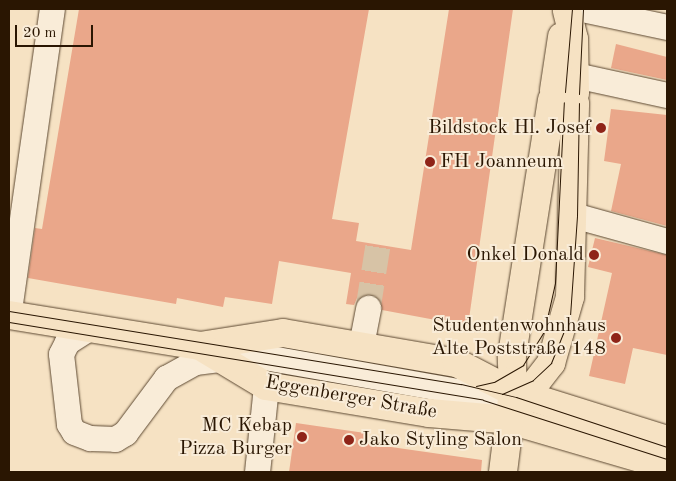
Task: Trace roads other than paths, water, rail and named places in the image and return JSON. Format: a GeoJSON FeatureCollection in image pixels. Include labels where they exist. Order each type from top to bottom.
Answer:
{"type":"FeatureCollection","features":[{"type":"Feature","properties":{"kind":"main road"},"geometry":{"type":"LineString","coordinates":[[503,472],[516,402],[512,355],[566,92],[572,10]]}},
{"type":"Feature","properties":{"kind":"main road"},"geometry":{"type":"LineString","coordinates":[[516,402],[544,376],[563,332],[570,297],[573,215],[566,92]]}},
{"type":"Feature","properties":{"kind":"main road","name":"Eggenberger Straße"},"geometry":{"type":"LineString","coordinates":[[9,315],[89,328],[210,353],[266,386],[429,413],[516,402]]}},
{"type":"Feature","properties":{"kind":"main road","name":"Eggenberger Straße"},"geometry":{"type":"LineString","coordinates":[[210,353],[283,333],[361,345],[458,363],[516,402]]}},
{"type":"Feature","properties":{"kind":"main road"},"geometry":{"type":"LineString","coordinates":[[516,402],[667,440]]}},
{"type":"Feature","properties":{"kind":"main road"},"geometry":{"type":"LineString","coordinates":[[516,402],[667,466]]}},
{"type":"Feature","properties":{"kind":"street"},"geometry":{"type":"LineString","coordinates":[[9,310],[52,9]]}},
{"type":"Feature","properties":{"kind":"street"},"geometry":{"type":"LineString","coordinates":[[572,10],[667,28]]}},
{"type":"Feature","properties":{"kind":"street"},"geometry":{"type":"LineString","coordinates":[[566,92],[667,95]]}},
{"type":"Feature","properties":{"kind":"street"},"geometry":{"type":"LineString","coordinates":[[573,215],[667,241]]}},
{"type":"Feature","properties":{"kind":"street"},"geometry":{"type":"LineString","coordinates":[[361,345],[368,308]]}},
{"type":"Feature","properties":{"kind":"street"},"geometry":{"type":"LineString","coordinates":[[89,328],[67,342],[61,354],[69,424],[74,432],[90,438],[115,439],[125,433],[166,378],[210,353],[516,402]]}},
{"type":"Feature","properties":{"kind":"street"},"geometry":{"type":"LineString","coordinates":[[257,472],[266,386]]}},
{"type":"Feature","properties":{"kind":"tunnel"},"geometry":{"type":"LineString","coordinates":[[368,308],[378,245]]}},
{"type":"Feature","properties":{"kind":"tram line"},"geometry":{"type":"LineString","coordinates":[[565,92],[572,9]]}},
{"type":"Feature","properties":{"kind":"tram line"},"geometry":{"type":"LineString","coordinates":[[579,94],[583,9]]}},
{"type":"Feature","properties":{"kind":"tram line"},"geometry":{"type":"LineString","coordinates":[[476,386],[494,382],[523,365],[544,332],[555,283],[564,102]]}},
{"type":"Feature","properties":{"kind":"tram line"},"geometry":{"type":"LineString","coordinates":[[502,394],[533,380],[551,363],[570,316],[577,216],[579,103]]}},
{"type":"Feature","properties":{"kind":"tram line"},"geometry":{"type":"LineString","coordinates":[[9,311],[461,384],[516,397],[667,447]]}},
{"type":"Feature","properties":{"kind":"tram line"},"geometry":{"type":"LineString","coordinates":[[9,322],[483,400],[667,459]]}},
{"type":"Feature","properties":{"kind":"place","name":"Bildstock Hl. Josef"},"geometry":{"type":"Point","coordinates":[601,128]}},
{"type":"Feature","properties":{"kind":"place","name":"FH Joanneum"},"geometry":{"type":"Point","coordinates":[430,162]}},
{"type":"Feature","properties":{"kind":"place","name":"Onkel Donald"},"geometry":{"type":"Point","coordinates":[594,255]}},
{"type":"Feature","properties":{"kind":"place","name":"Studentenwohnhaus Alte Poststraße 148"},"geometry":{"type":"Point","coordinates":[616,338]}},
{"type":"Feature","properties":{"kind":"place","name":"MC Kebap Pizza Burger"},"geometry":{"type":"Point","coordinates":[302,437]}},
{"type":"Feature","properties":{"kind":"place","name":"Jako Styling Salon"},"geometry":{"type":"Point","coordinates":[349,440]}}]}
